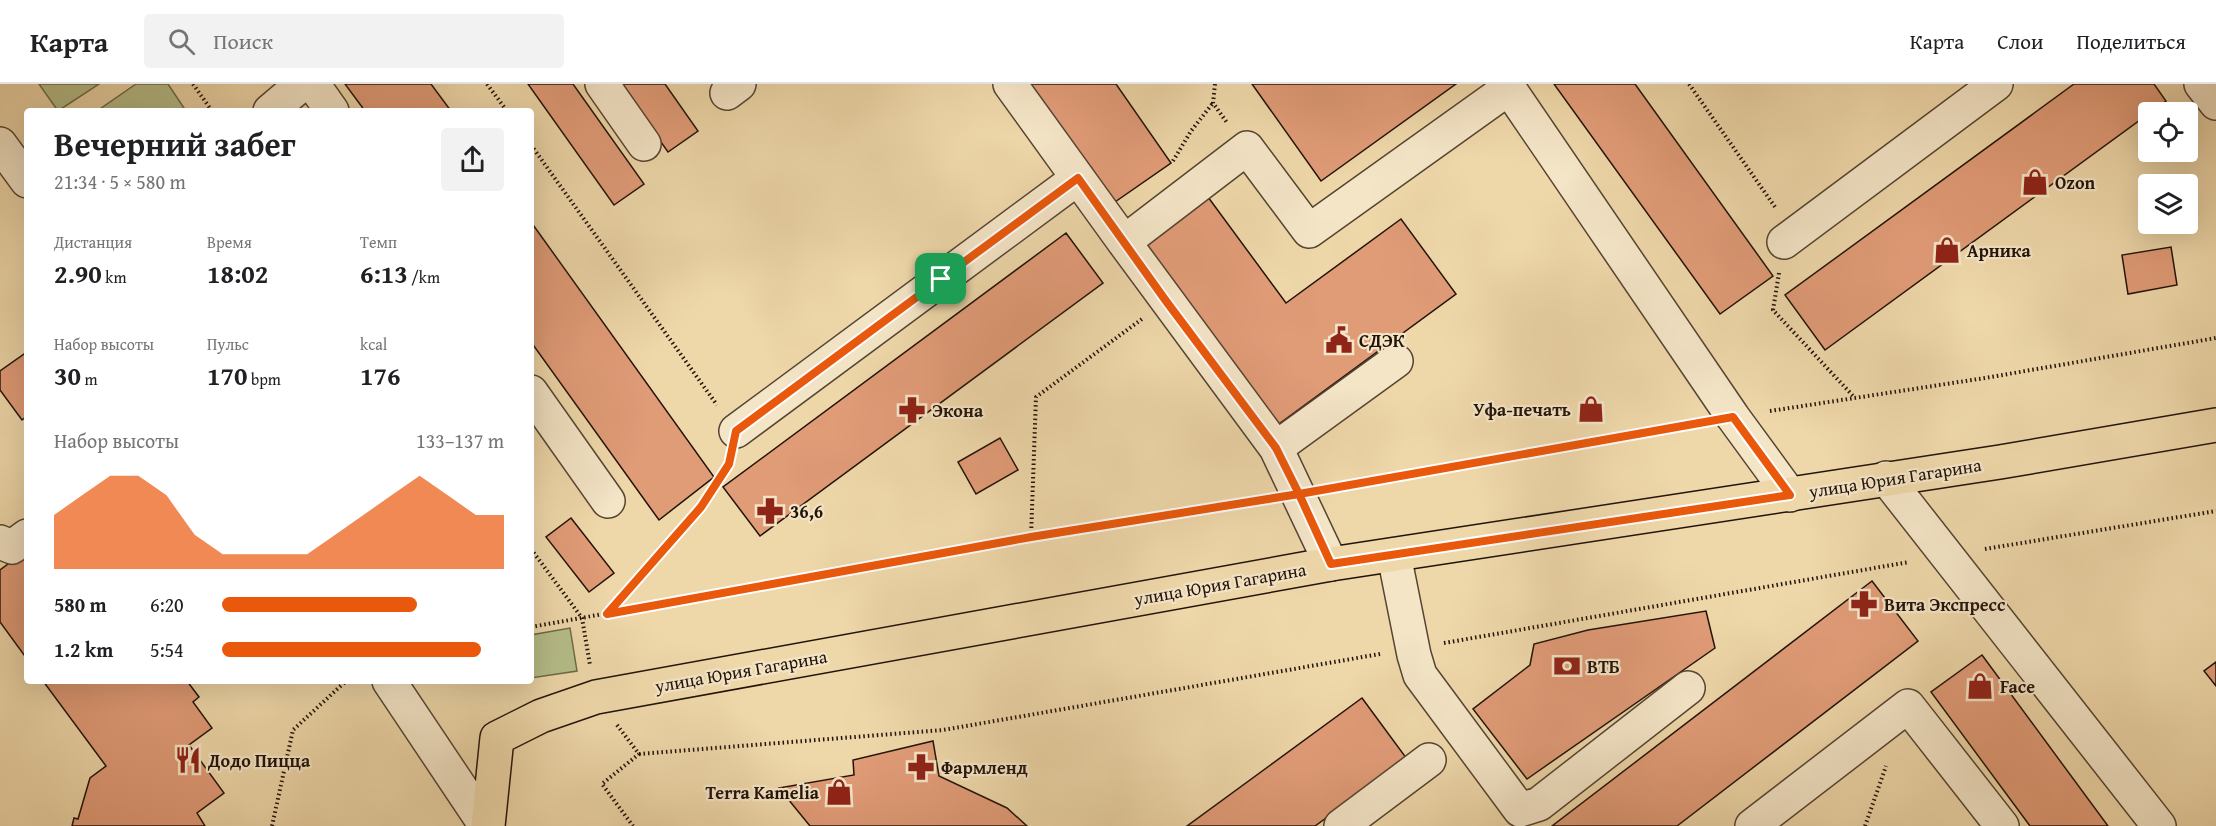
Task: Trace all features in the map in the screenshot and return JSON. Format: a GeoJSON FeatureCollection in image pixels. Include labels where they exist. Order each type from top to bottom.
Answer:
{"type":"FeatureCollection","features":[{"type":"Feature","properties":{"kind":"main road","name":"улица Юрия Гагарина"},"geometry":{"type":"LineString","coordinates":[[487,826],[497,738],[541,716],[596,697],[1331,564],[2000,462],[2216,424]]}},
{"type":"Feature","properties":{"kind":"street"},"geometry":{"type":"LineString","coordinates":[[274,108],[302,84]]}},
{"type":"Feature","properties":{"kind":"street"},"geometry":{"type":"LineString","coordinates":[[313,84],[330,108]]}},
{"type":"Feature","properties":{"kind":"street"},"geometry":{"type":"LineString","coordinates":[[602,84],[644,144]]}},
{"type":"Feature","properties":{"kind":"street"},"geometry":{"type":"LineString","coordinates":[[1010,84],[1166,301],[1276,448],[1331,564]]}},
{"type":"Feature","properties":{"kind":"street"},"geometry":{"type":"LineString","coordinates":[[1784,242],[1996,84]]}},
{"type":"Feature","properties":{"kind":"street"},"geometry":{"type":"LineString","coordinates":[[2201,84],[2216,103]]}},
{"type":"Feature","properties":{"kind":"street"},"geometry":{"type":"LineString","coordinates":[[1124,242],[1247,148],[1309,231],[1508,86],[1733,417],[1790,495]]}},
{"type":"Feature","properties":{"kind":"street"},"geometry":{"type":"LineString","coordinates":[[0,144],[24,177]]}},
{"type":"Feature","properties":{"kind":"street"},"geometry":{"type":"LineString","coordinates":[[736,431],[1078,178]]}},
{"type":"Feature","properties":{"kind":"street"},"geometry":{"type":"LineString","coordinates":[[1276,448],[1396,361]]}},
{"type":"Feature","properties":{"kind":"street"},"geometry":{"type":"LineString","coordinates":[[534,396],[608,501]]}},
{"type":"Feature","properties":{"kind":"street"},"geometry":{"type":"LineString","coordinates":[[1886,478],[2159,826]]}},
{"type":"Feature","properties":{"kind":"street"},"geometry":{"type":"LineString","coordinates":[[0,542],[12,547],[24,538]]}},
{"type":"Feature","properties":{"kind":"street"},"geometry":{"type":"LineString","coordinates":[[1394,555],[1420,675],[1520,810],[1539,804],[1688,688]]}},
{"type":"Feature","properties":{"kind":"street"},"geometry":{"type":"LineString","coordinates":[[391,684],[487,826]]}},
{"type":"Feature","properties":{"kind":"street"},"geometry":{"type":"LineString","coordinates":[[1752,826],[1908,706],[2001,826]]}},
{"type":"Feature","properties":{"kind":"street"},"geometry":{"type":"LineString","coordinates":[[1341,826],[1429,760]]}},
{"type":"Feature","properties":{"kind":"path"},"geometry":{"type":"LineString","coordinates":[[193,84],[210,108]]}},
{"type":"Feature","properties":{"kind":"path"},"geometry":{"type":"LineString","coordinates":[[488,84],[505,108]]}},
{"type":"Feature","properties":{"kind":"path"},"geometry":{"type":"LineString","coordinates":[[1215,84],[1213,104],[1247,148]]}},
{"type":"Feature","properties":{"kind":"path"},"geometry":{"type":"LineString","coordinates":[[534,149],[736,431],[729,464],[701,507],[607,614]]}},
{"type":"Feature","properties":{"kind":"path"},"geometry":{"type":"LineString","coordinates":[[1031,537],[1036,397],[1166,301]]}},
{"type":"Feature","properties":{"kind":"path"},"geometry":{"type":"LineString","coordinates":[[534,626],[1031,537],[1299,494],[1733,417],[1984,378],[2216,338]]}},
{"type":"Feature","properties":{"kind":"path"},"geometry":{"type":"LineString","coordinates":[[534,553],[582,618]]}},
{"type":"Feature","properties":{"kind":"path"},"geometry":{"type":"LineString","coordinates":[[272,826],[292,730],[343,684]]}},
{"type":"Feature","properties":{"kind":"path"},"geometry":{"type":"LineString","coordinates":[[602,784],[633,826]]}},
{"type":"Feature","properties":{"kind":"green space"},"geometry":{"type":"Polygon","coordinates":[[[39,84],[99,84],[63,108],[56,108],[39,84]]]}},
{"type":"Feature","properties":{"kind":"green space"},"geometry":{"type":"Polygon","coordinates":[[[136,84],[168,84],[184,108],[101,108],[136,84]]]}},
{"type":"Feature","properties":{"kind":"green space"},"geometry":{"type":"Polygon","coordinates":[[[570,628],[577,671],[534,678],[534,634],[570,628]]]}},
{"type":"Feature","properties":{"kind":"building"},"geometry":{"type":"Polygon","coordinates":[[[345,84],[431,84],[449,108],[363,108],[345,84]]]}},
{"type":"Feature","properties":{"kind":"building"},"geometry":{"type":"Polygon","coordinates":[[[528,84],[573,84],[644,184],[614,205],[528,84]]]}},
{"type":"Feature","properties":{"kind":"building"},"geometry":{"type":"Polygon","coordinates":[[[620,84],[665,84],[698,131],[668,152],[620,84]]]}},
{"type":"Feature","properties":{"kind":"building"},"geometry":{"type":"Polygon","coordinates":[[[1027,84],[1116,84],[1171,163],[1112,204],[1027,84]]]}},
{"type":"Feature","properties":{"kind":"building"},"geometry":{"type":"Polygon","coordinates":[[[1252,84],[1456,84],[1321,181],[1252,84]]]}},
{"type":"Feature","properties":{"kind":"building"},"geometry":{"type":"Polygon","coordinates":[[[1554,84],[1635,84],[1773,276],[1720,314],[1554,84]]]}},
{"type":"Feature","properties":{"kind":"building"},"geometry":{"type":"Polygon","coordinates":[[[2074,84],[2154,84],[2166,101],[2138,102],[2138,121],[1825,350],[1785,295],[2074,84]]]}},
{"type":"Feature","properties":{"kind":"building"},"geometry":{"type":"Polygon","coordinates":[[[1208,197],[1286,303],[1401,219],[1456,294],[1272,429],[1139,248],[1208,197]]]}},
{"type":"Feature","properties":{"kind":"building"},"geometry":{"type":"Polygon","coordinates":[[[534,226],[714,477],[659,520],[534,346],[534,226]]]}},
{"type":"Feature","properties":{"kind":"building"},"geometry":{"type":"Polygon","coordinates":[[[1066,233],[1103,283],[760,536],[723,487],[1066,233]]]}},
{"type":"Feature","properties":{"kind":"building"},"geometry":{"type":"Polygon","coordinates":[[[2171,247],[2177,285],[2128,294],[2122,255],[2171,247]]]}},
{"type":"Feature","properties":{"kind":"building"},"geometry":{"type":"Polygon","coordinates":[[[24,354],[24,418],[22,420],[0,390],[0,371],[24,354]]]}},
{"type":"Feature","properties":{"kind":"building"},"geometry":{"type":"Polygon","coordinates":[[[1000,438],[1018,470],[976,494],[958,462],[1000,438]]]}},
{"type":"Feature","properties":{"kind":"building"},"geometry":{"type":"Polygon","coordinates":[[[571,518],[614,573],[589,592],[546,537],[571,518]]]}},
{"type":"Feature","properties":{"kind":"building"},"geometry":{"type":"Polygon","coordinates":[[[24,552],[24,655],[0,622],[0,570],[24,552]]]}},
{"type":"Feature","properties":{"kind":"building"},"geometry":{"type":"Polygon","coordinates":[[[1872,581],[1918,641],[1677,826],[1552,826],[1872,581]]]}},
{"type":"Feature","properties":{"kind":"building"},"geometry":{"type":"Polygon","coordinates":[[[1706,611],[1715,648],[1527,779],[1473,709],[1530,665],[1534,644],[1588,630],[1706,611]]]}},
{"type":"Feature","properties":{"kind":"building"},"geometry":{"type":"Polygon","coordinates":[[[1982,655],[2108,826],[2030,826],[1931,692],[1982,655]]]}},
{"type":"Feature","properties":{"kind":"building"},"geometry":{"type":"Polygon","coordinates":[[[2216,662],[2216,686],[2204,671],[2216,662]]]}},
{"type":"Feature","properties":{"kind":"building"},"geometry":{"type":"Polygon","coordinates":[[[45,684],[189,684],[199,697],[193,702],[212,728],[189,745],[224,793],[197,813],[205,826],[72,826],[74,818],[78,819],[90,778],[106,766],[45,684]]]}},
{"type":"Feature","properties":{"kind":"building"},"geometry":{"type":"Polygon","coordinates":[[[1362,698],[1407,759],[1315,826],[1187,826],[1362,698]]]}},
{"type":"Feature","properties":{"kind":"building"},"geometry":{"type":"Polygon","coordinates":[[[933,741],[939,776],[1007,808],[1027,826],[810,826],[779,788],[854,775],[853,760],[933,741]]]}},
{"type":"Feature","properties":{"kind":"place","name":"Ozon"},"geometry":{"type":"Point","coordinates":[2035,182]}},
{"type":"Feature","properties":{"kind":"place","name":"Арника"},"geometry":{"type":"Point","coordinates":[1947,250]}},
{"type":"Feature","properties":{"kind":"place","name":"СДЭК"},"geometry":{"type":"Point","coordinates":[1339,340]}},
{"type":"Feature","properties":{"kind":"place","name":"Уфа-печать"},"geometry":{"type":"Point","coordinates":[1591,409]}},
{"type":"Feature","properties":{"kind":"place","name":"Экона"},"geometry":{"type":"Point","coordinates":[912,410]}},
{"type":"Feature","properties":{"kind":"place","name":"36,6"},"geometry":{"type":"Point","coordinates":[770,511]}},
{"type":"Feature","properties":{"kind":"place","name":"Вита Экспресс"},"geometry":{"type":"Point","coordinates":[1864,604]}},
{"type":"Feature","properties":{"kind":"place","name":"ВТБ"},"geometry":{"type":"Point","coordinates":[1567,666]}},
{"type":"Feature","properties":{"kind":"place","name":"Face"},"geometry":{"type":"Point","coordinates":[1980,686]}},
{"type":"Feature","properties":{"kind":"place","name":"Додо Пицца"},"geometry":{"type":"Point","coordinates":[188,760]}},
{"type":"Feature","properties":{"kind":"place","name":"Фармленд"},"geometry":{"type":"Point","coordinates":[921,767]}},
{"type":"Feature","properties":{"kind":"place","name":"Terra Kamelia"},"geometry":{"type":"Point","coordinates":[839,792]}},
{"type":"Feature","properties":{"kind":"route"},"geometry":{"type":"LineString","coordinates":[[941,279],[736,431],[729,464],[701,507],[607,614],[1031,537],[1299,494],[1331,564],[1790,495],[1733,417],[1299,494],[1276,448],[1078,178],[941,279]]}}]}
